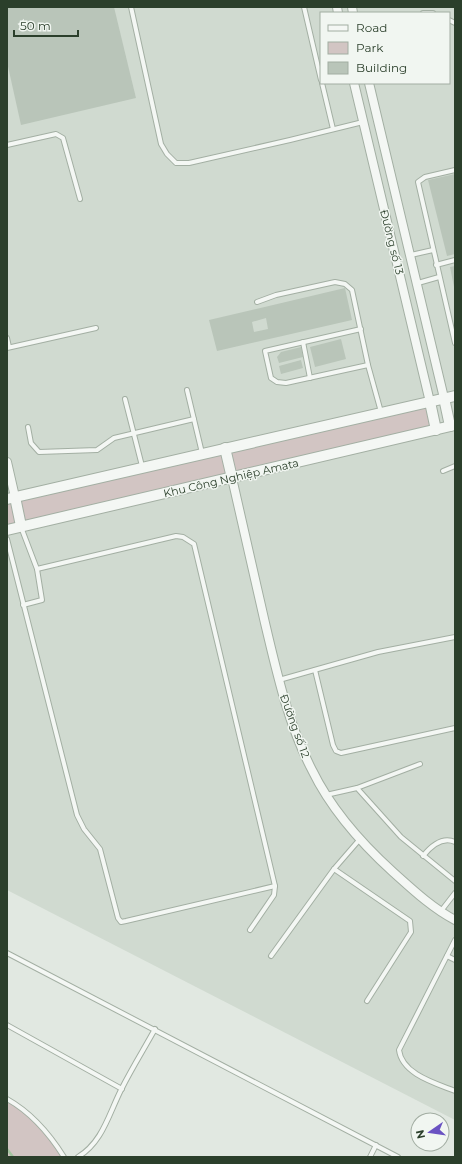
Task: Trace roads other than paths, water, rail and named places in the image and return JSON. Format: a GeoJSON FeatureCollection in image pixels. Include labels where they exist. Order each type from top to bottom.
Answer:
{"type":"FeatureCollection","features":[{"type":"Feature","properties":{"kind":"street","name":"Đường số 13"},"geometry":{"type":"LineString","coordinates":[[354,84],[430,402]]}},
{"type":"Feature","properties":{"kind":"street","name":"Đường số 13"},"geometry":{"type":"LineString","coordinates":[[370,84],[418,282],[444,398]]}},
{"type":"Feature","properties":{"kind":"street"},"geometry":{"type":"LineString","coordinates":[[363,122],[378,118]]}},
{"type":"Feature","properties":{"kind":"street"},"geometry":{"type":"LineString","coordinates":[[11,498],[455,396]]}},
{"type":"Feature","properties":{"kind":"street"},"geometry":{"type":"LineString","coordinates":[[444,398],[453,426]]}},
{"type":"Feature","properties":{"kind":"street"},"geometry":{"type":"LineString","coordinates":[[430,402],[436,430]]}},
{"type":"Feature","properties":{"kind":"street","name":"Khu Công Nghiệp Amata"},"geometry":{"type":"LineString","coordinates":[[7,530],[453,426]]}},
{"type":"Feature","properties":{"kind":"street"},"geometry":{"type":"LineString","coordinates":[[226,448],[232,478]]}},
{"type":"Feature","properties":{"kind":"street"},"geometry":{"type":"LineString","coordinates":[[7,462],[11,498],[21,526]]}},
{"type":"Feature","properties":{"kind":"street","name":"Đường số 12"},"geometry":{"type":"LineString","coordinates":[[232,478],[279,680],[297,739],[312,770],[326,795],[380,860],[406,884],[455,920]]}},
{"type":"Feature","properties":{"kind":"lane"},"geometry":{"type":"LineString","coordinates":[[131,7],[161,144],[167,154],[176,163],[189,163],[363,122]]}},
{"type":"Feature","properties":{"kind":"lane"},"geometry":{"type":"LineString","coordinates":[[304,7],[320,76]]}},
{"type":"Feature","properties":{"kind":"lane"},"geometry":{"type":"LineString","coordinates":[[322,84],[333,129]]}},
{"type":"Feature","properties":{"kind":"lane"},"geometry":{"type":"LineString","coordinates":[[7,145],[56,134],[63,138],[80,199]]}},
{"type":"Feature","properties":{"kind":"lane"},"geometry":{"type":"LineString","coordinates":[[455,170],[425,176],[418,182],[455,343]]}},
{"type":"Feature","properties":{"kind":"lane"},"geometry":{"type":"LineString","coordinates":[[411,255],[433,250]]}},
{"type":"Feature","properties":{"kind":"lane"},"geometry":{"type":"LineString","coordinates":[[436,265],[455,260]]}},
{"type":"Feature","properties":{"kind":"lane"},"geometry":{"type":"LineString","coordinates":[[418,282],[439,277]]}},
{"type":"Feature","properties":{"kind":"lane"},"geometry":{"type":"LineString","coordinates":[[257,302],[276,295],[336,282],[345,284],[352,290],[368,364],[381,412]]}},
{"type":"Feature","properties":{"kind":"lane"},"geometry":{"type":"LineString","coordinates":[[7,338],[8,347],[96,328]]}},
{"type":"Feature","properties":{"kind":"lane"},"geometry":{"type":"LineString","coordinates":[[361,329],[265,351],[271,378],[277,382],[286,383],[368,364]]}},
{"type":"Feature","properties":{"kind":"lane"},"geometry":{"type":"LineString","coordinates":[[303,342],[310,378]]}},
{"type":"Feature","properties":{"kind":"lane"},"geometry":{"type":"LineString","coordinates":[[187,390],[202,454]]}},
{"type":"Feature","properties":{"kind":"lane"},"geometry":{"type":"LineString","coordinates":[[125,399],[143,467]]}},
{"type":"Feature","properties":{"kind":"lane"},"geometry":{"type":"LineString","coordinates":[[28,427],[31,443],[39,452],[97,450],[114,438],[134,432],[194,419]]}},
{"type":"Feature","properties":{"kind":"lane"},"geometry":{"type":"LineString","coordinates":[[443,471],[455,466]]}},
{"type":"Feature","properties":{"kind":"lane"},"geometry":{"type":"LineString","coordinates":[[21,526],[37,569],[42,600],[23,605]]}},
{"type":"Feature","properties":{"kind":"lane"},"geometry":{"type":"LineString","coordinates":[[37,569],[176,536],[182,537],[194,544],[275,886],[274,895],[250,930]]}},
{"type":"Feature","properties":{"kind":"lane"},"geometry":{"type":"LineString","coordinates":[[7,539],[77,815],[84,828],[100,849],[118,918],[121,922],[275,886]]}},
{"type":"Feature","properties":{"kind":"lane"},"geometry":{"type":"LineString","coordinates":[[279,680],[378,652],[455,637]]}},
{"type":"Feature","properties":{"kind":"lane"},"geometry":{"type":"LineString","coordinates":[[315,670],[333,745],[336,751],[341,753],[455,728]]}},
{"type":"Feature","properties":{"kind":"lane"},"geometry":{"type":"LineString","coordinates":[[326,795],[357,788],[420,764]]}},
{"type":"Feature","properties":{"kind":"lane"},"geometry":{"type":"LineString","coordinates":[[357,788],[401,837],[455,881]]}},
{"type":"Feature","properties":{"kind":"lane"},"geometry":{"type":"LineString","coordinates":[[271,956],[334,869],[361,839]]}},
{"type":"Feature","properties":{"kind":"lane"},"geometry":{"type":"LineString","coordinates":[[423,856],[431,846],[435,844],[448,840],[455,842]]}},
{"type":"Feature","properties":{"kind":"lane"},"geometry":{"type":"LineString","coordinates":[[334,869],[410,921],[412,928],[411,932],[367,1001]]}},
{"type":"Feature","properties":{"kind":"lane"},"geometry":{"type":"LineString","coordinates":[[441,911],[455,893]]}},
{"type":"Feature","properties":{"kind":"lane"},"geometry":{"type":"LineString","coordinates":[[455,940],[400,1050],[400,1056],[408,1068],[455,1091]]}},
{"type":"Feature","properties":{"kind":"lane"},"geometry":{"type":"LineString","coordinates":[[7,953],[398,1157]]}},
{"type":"Feature","properties":{"kind":"lane"},"geometry":{"type":"LineString","coordinates":[[447,956],[455,960]]}},
{"type":"Feature","properties":{"kind":"lane"},"geometry":{"type":"LineString","coordinates":[[7,1025],[122,1088]]}},
{"type":"Feature","properties":{"kind":"lane"},"geometry":{"type":"LineString","coordinates":[[78,1157],[93,1146],[122,1088],[155,1029]]}},
{"type":"Feature","properties":{"kind":"lane"},"geometry":{"type":"LineString","coordinates":[[7,1099],[23,1108],[36,1121],[53,1140],[64,1157]]}},
{"type":"Feature","properties":{"kind":"lane"},"geometry":{"type":"LineString","coordinates":[[370,1157],[376,1146]]}},
{"type":"Feature","properties":{"kind":"waterway"},"geometry":{"type":"LineString","coordinates":[[7,1149],[13,1157]]}}]}
